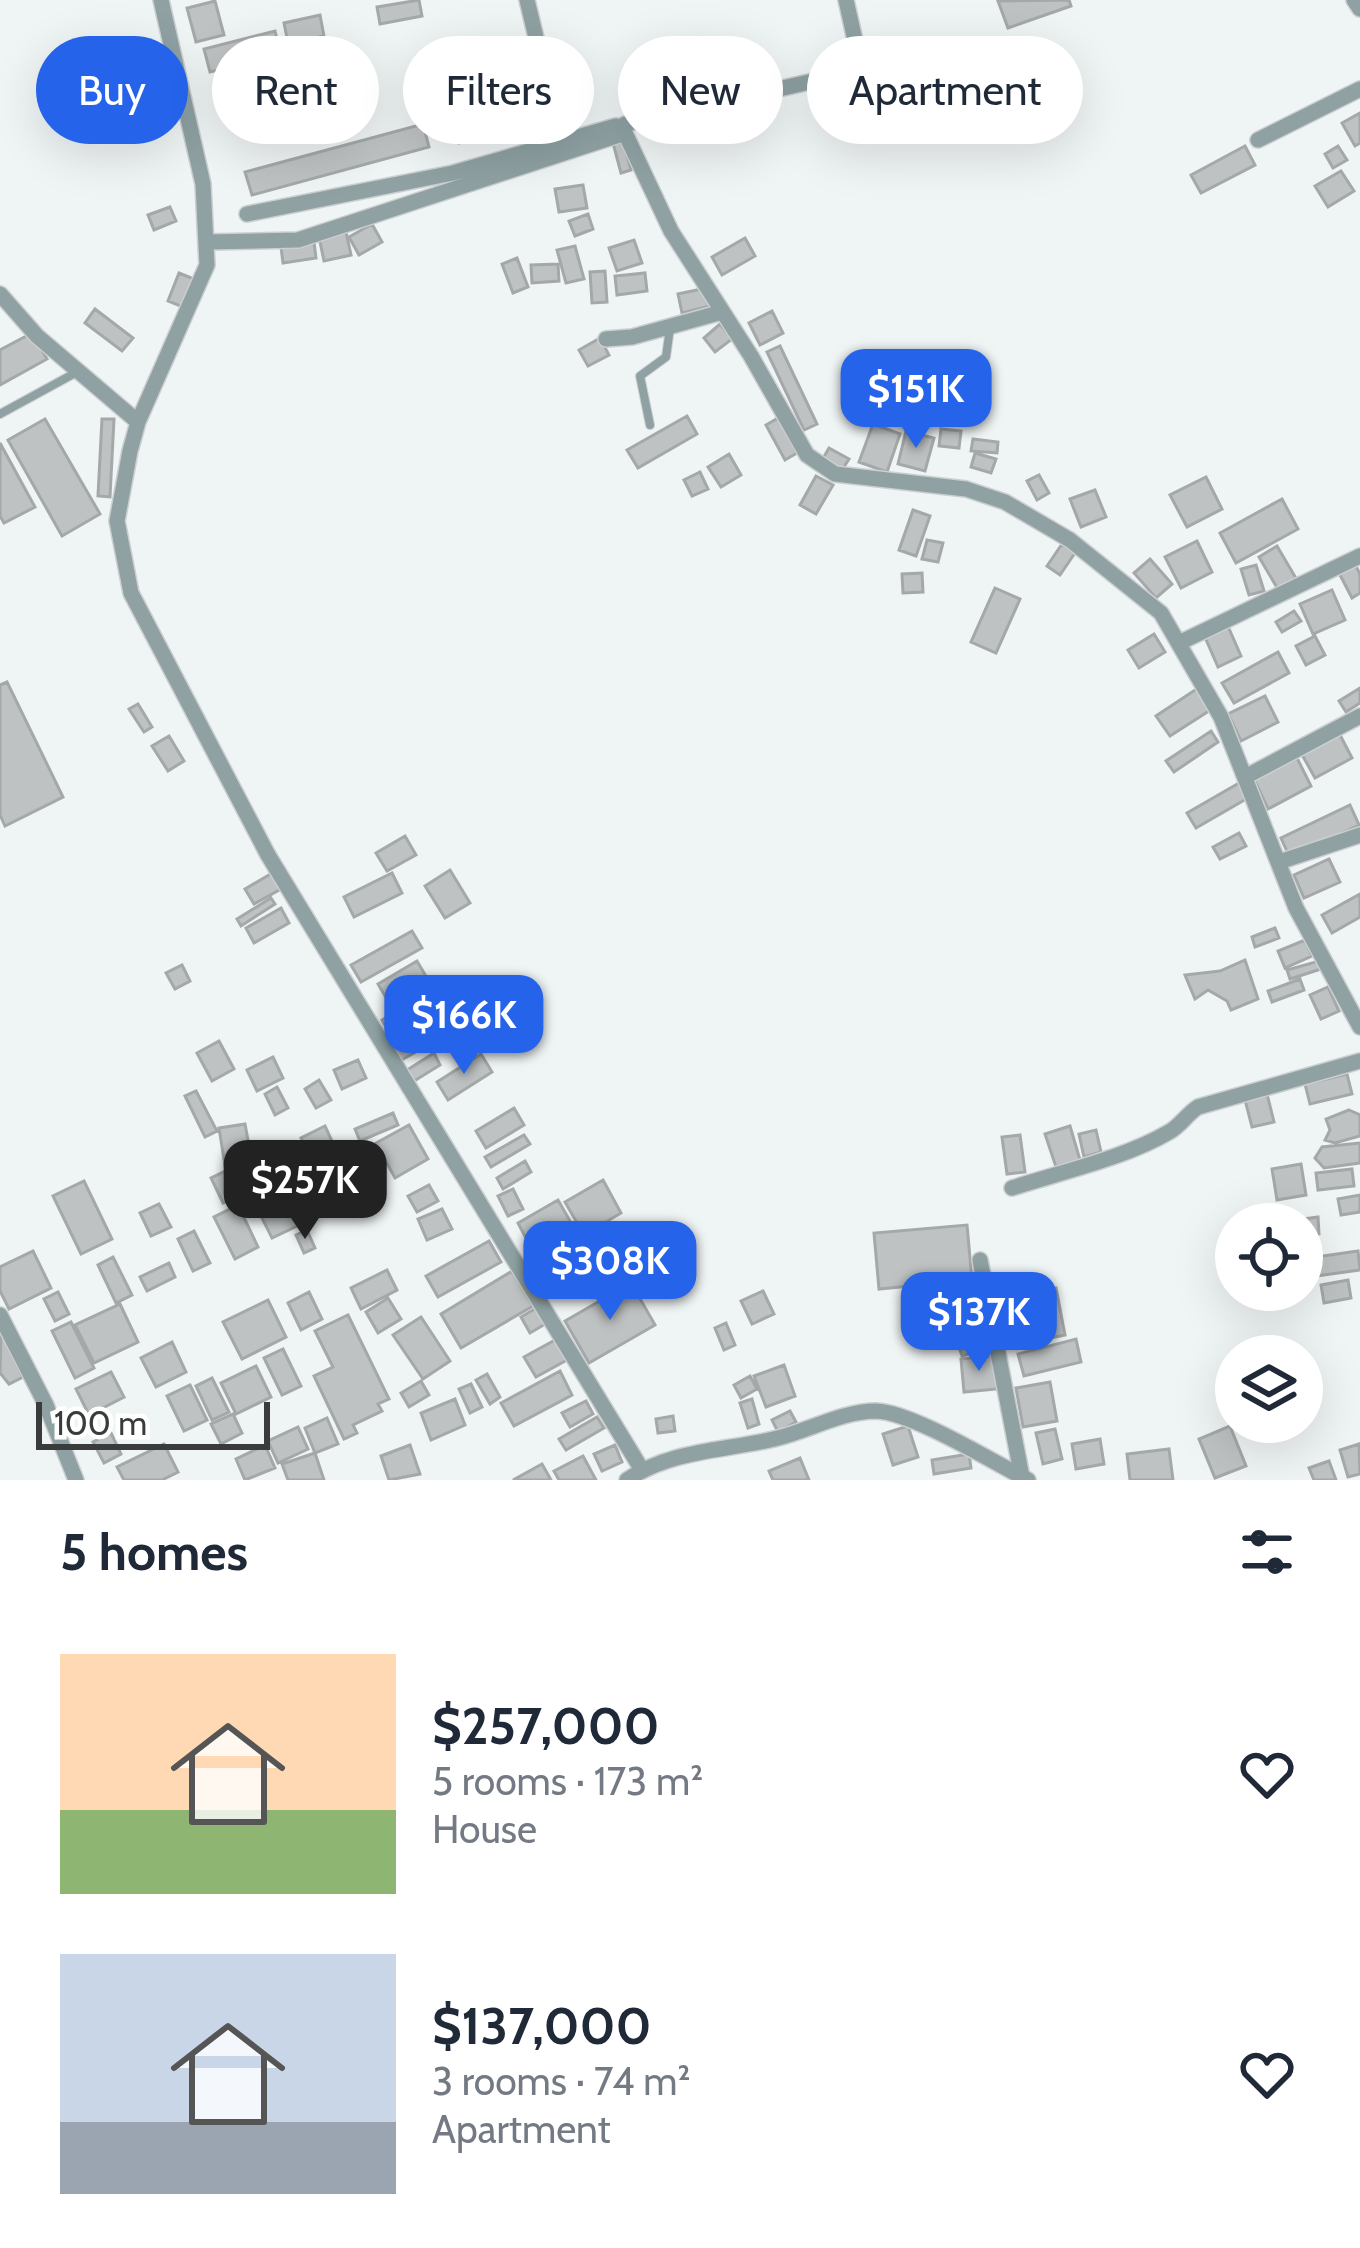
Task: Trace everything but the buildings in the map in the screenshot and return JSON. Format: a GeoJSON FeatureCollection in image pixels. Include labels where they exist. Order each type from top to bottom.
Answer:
{"type":"FeatureCollection","features":[{"type":"Feature","properties":{"kind":"street"},"geometry":{"type":"LineString","coordinates":[[161,0],[203,184],[208,265],[138,422],[117,521],[131,593],[300,910],[634,1475],[704,1450],[777,1438],[849,1415],[879,1411],[1025,1478]]}},
{"type":"Feature","properties":{"kind":"street"},"geometry":{"type":"LineString","coordinates":[[526,0],[535,36]]}},
{"type":"Feature","properties":{"kind":"street"},"geometry":{"type":"LineString","coordinates":[[846,0],[854,36]]}},
{"type":"Feature","properties":{"kind":"street"},"geometry":{"type":"LineString","coordinates":[[1354,0],[1360,9]]}},
{"type":"Feature","properties":{"kind":"street"},"geometry":{"type":"LineString","coordinates":[[1258,140],[1360,89]]}},
{"type":"Feature","properties":{"kind":"street"},"geometry":{"type":"LineString","coordinates":[[208,242],[298,240],[618,130]]}},
{"type":"Feature","properties":{"kind":"street"},"geometry":{"type":"LineString","coordinates":[[247,214],[453,173],[554,144]]}},
{"type":"Feature","properties":{"kind":"street"},"geometry":{"type":"LineString","coordinates":[[632,144],[670,231],[807,455],[835,474],[966,489],[1005,502],[1054,530],[1161,613],[1221,717],[1296,908],[1360,1027]]}},
{"type":"Feature","properties":{"kind":"street"},"geometry":{"type":"LineString","coordinates":[[0,294],[16,315],[138,422]]}},
{"type":"Feature","properties":{"kind":"street"},"geometry":{"type":"LineString","coordinates":[[606,338],[632,338],[722,312]]}},
{"type":"Feature","properties":{"kind":"street"},"geometry":{"type":"LineString","coordinates":[[1181,642],[1360,556]]}},
{"type":"Feature","properties":{"kind":"street"},"geometry":{"type":"LineString","coordinates":[[1246,776],[1360,716]]}},
{"type":"Feature","properties":{"kind":"street"},"geometry":{"type":"LineString","coordinates":[[1279,862],[1360,835]]}},
{"type":"Feature","properties":{"kind":"street"},"geometry":{"type":"LineString","coordinates":[[1012,1188],[1149,1142],[1176,1129],[1198,1107],[1360,1061]]}},
{"type":"Feature","properties":{"kind":"street"},"geometry":{"type":"LineString","coordinates":[[980,1260],[1025,1478]]}},
{"type":"Feature","properties":{"kind":"street"},"geometry":{"type":"LineString","coordinates":[[0,1315],[46,1405],[76,1480]]}},
{"type":"Feature","properties":{"kind":"lane"},"geometry":{"type":"LineString","coordinates":[[650,425],[640,376],[666,357],[671,326]]}},
{"type":"Feature","properties":{"kind":"lane"},"geometry":{"type":"LineString","coordinates":[[0,413],[78,371]]}}]}
